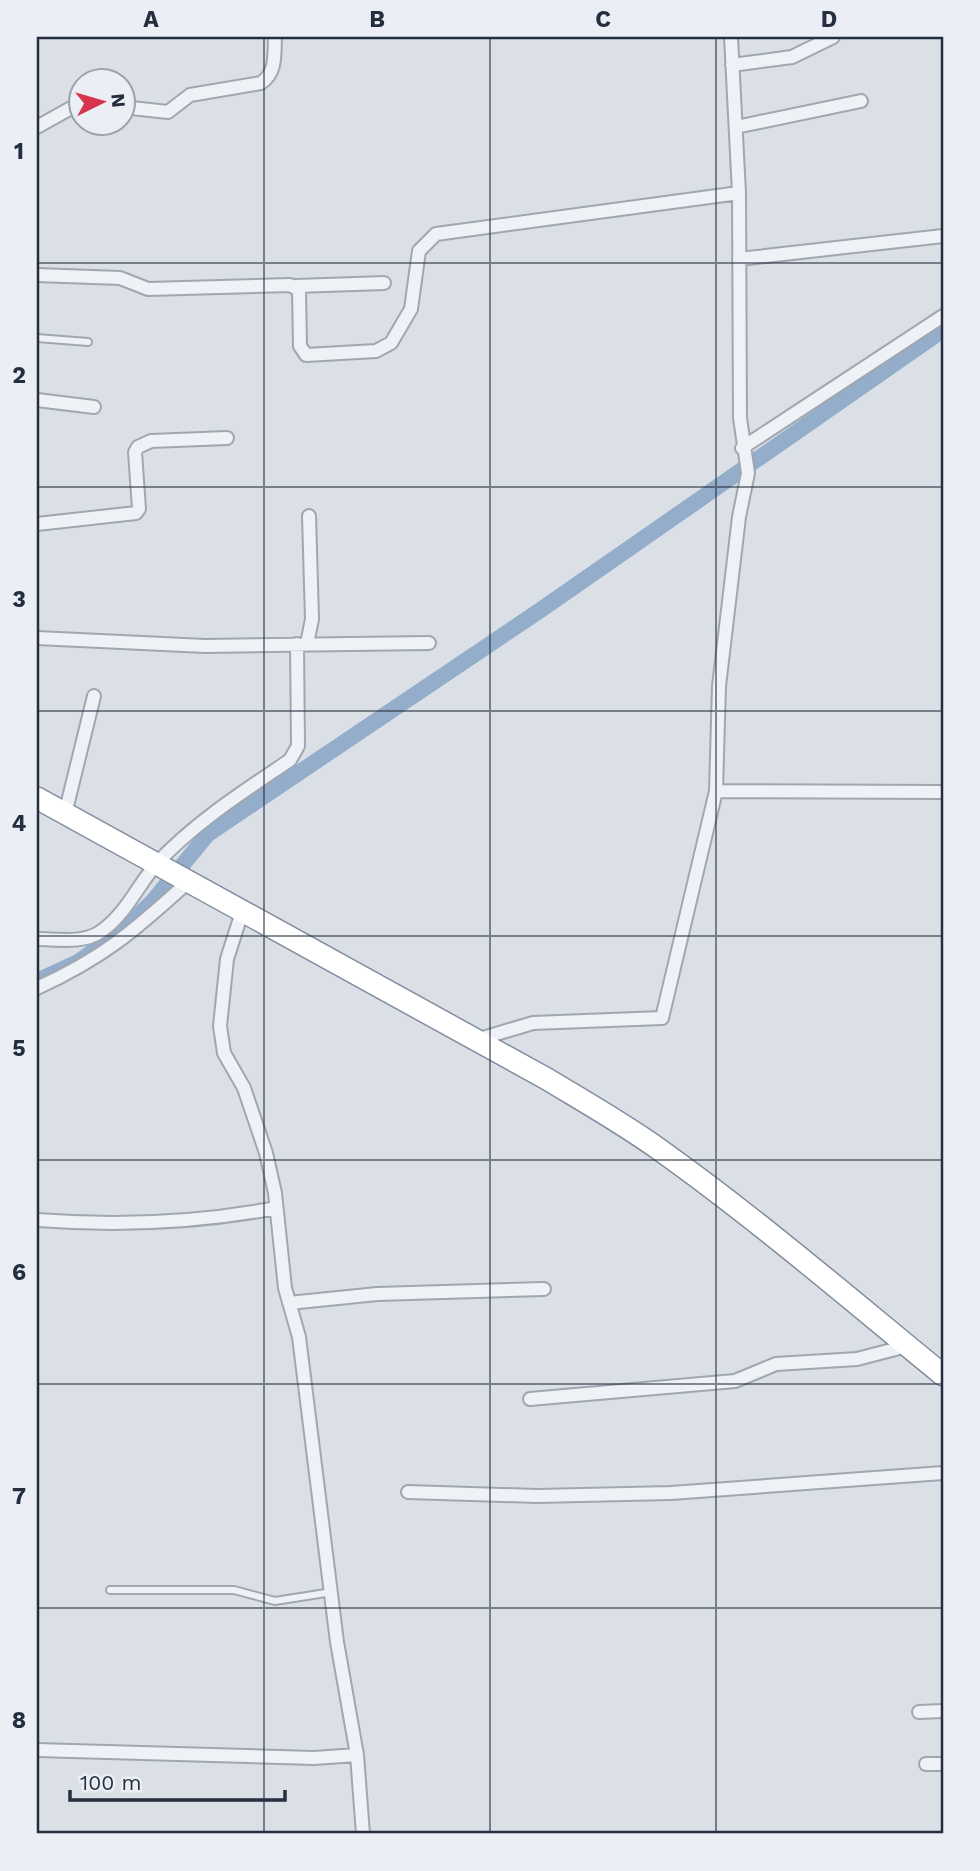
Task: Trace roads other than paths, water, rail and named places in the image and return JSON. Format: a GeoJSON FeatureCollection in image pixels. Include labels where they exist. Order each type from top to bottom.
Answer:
{"type":"FeatureCollection","features":[{"type":"Feature","properties":{"kind":"highway"},"geometry":{"type":"LineString","coordinates":[[37,798],[547,1079],[659,1149],[943,1375]]}},
{"type":"Feature","properties":{"kind":"street"},"geometry":{"type":"LineString","coordinates":[[136,109],[168,112],[190,95],[261,83],[270,77],[273,70],[275,37]]}},
{"type":"Feature","properties":{"kind":"street"},"geometry":{"type":"LineString","coordinates":[[476,1040],[533,1023],[662,1018],[716,792],[719,686],[739,517],[748,473],[743,452],[739,192],[731,37]]}},
{"type":"Feature","properties":{"kind":"street"},"geometry":{"type":"LineString","coordinates":[[732,65],[792,57],[833,37]]}},
{"type":"Feature","properties":{"kind":"street"},"geometry":{"type":"LineString","coordinates":[[736,127],[861,102]]}},
{"type":"Feature","properties":{"kind":"street"},"geometry":{"type":"LineString","coordinates":[[37,127],[66,111]]}},
{"type":"Feature","properties":{"kind":"street"},"geometry":{"type":"LineString","coordinates":[[296,286],[299,294],[300,346],[306,355],[376,351],[391,344],[405,323],[414,296],[419,251],[436,234],[739,192]]}},
{"type":"Feature","properties":{"kind":"street"},"geometry":{"type":"LineString","coordinates":[[739,259],[943,236]]}},
{"type":"Feature","properties":{"kind":"street"},"geometry":{"type":"LineString","coordinates":[[37,275],[120,278],[136,287],[148,289],[384,283]]}},
{"type":"Feature","properties":{"kind":"street"},"geometry":{"type":"LineString","coordinates":[[743,452],[943,316]]}},
{"type":"Feature","properties":{"kind":"street"},"geometry":{"type":"LineString","coordinates":[[37,400],[94,407]]}},
{"type":"Feature","properties":{"kind":"street"},"geometry":{"type":"LineString","coordinates":[[37,524],[136,513],[139,509],[135,452],[138,447],[151,442],[227,438]]}},
{"type":"Feature","properties":{"kind":"street"},"geometry":{"type":"LineString","coordinates":[[37,988],[77,970],[112,948],[170,873],[194,827],[295,753],[298,746],[302,644],[312,619],[309,516]]}},
{"type":"Feature","properties":{"kind":"street"},"geometry":{"type":"LineString","coordinates":[[37,638],[205,646],[429,643]]}},
{"type":"Feature","properties":{"kind":"street"},"geometry":{"type":"LineString","coordinates":[[65,814],[94,696]]}},
{"type":"Feature","properties":{"kind":"street"},"geometry":{"type":"LineString","coordinates":[[716,792],[943,792]]}},
{"type":"Feature","properties":{"kind":"street"},"geometry":{"type":"LineString","coordinates":[[37,939],[79,939],[101,932],[131,901],[170,873]]}},
{"type":"Feature","properties":{"kind":"street"},"geometry":{"type":"LineString","coordinates":[[242,912],[227,959],[220,1026],[224,1053],[244,1088],[260,1132],[276,1208],[289,1303],[299,1337],[337,1642],[358,1755],[363,1834]]}},
{"type":"Feature","properties":{"kind":"street"},"geometry":{"type":"LineString","coordinates":[[37,1220],[158,1222],[222,1218],[276,1208]]}},
{"type":"Feature","properties":{"kind":"street"},"geometry":{"type":"LineString","coordinates":[[289,1303],[377,1294],[544,1289]]}},
{"type":"Feature","properties":{"kind":"street"},"geometry":{"type":"LineString","coordinates":[[530,1399],[735,1381],[776,1364],[857,1359],[907,1346]]}},
{"type":"Feature","properties":{"kind":"street"},"geometry":{"type":"LineString","coordinates":[[408,1492],[524,1496],[671,1493],[943,1473]]}},
{"type":"Feature","properties":{"kind":"street"},"geometry":{"type":"LineString","coordinates":[[919,1712],[943,1712]]}},
{"type":"Feature","properties":{"kind":"street"},"geometry":{"type":"LineString","coordinates":[[37,1750],[238,1757],[358,1755]]}},
{"type":"Feature","properties":{"kind":"street"},"geometry":{"type":"LineString","coordinates":[[926,1763],[943,1764]]}},
{"type":"Feature","properties":{"kind":"lane"},"geometry":{"type":"LineString","coordinates":[[37,338],[88,342]]}},
{"type":"Feature","properties":{"kind":"lane"},"geometry":{"type":"LineString","coordinates":[[110,1590],[234,1590],[275,1601],[332,1592]]}},
{"type":"Feature","properties":{"kind":"waterway"},"geometry":{"type":"LineString","coordinates":[[37,981],[78,962],[123,930],[152,902],[208,834],[542,609],[943,330]]}}]}
